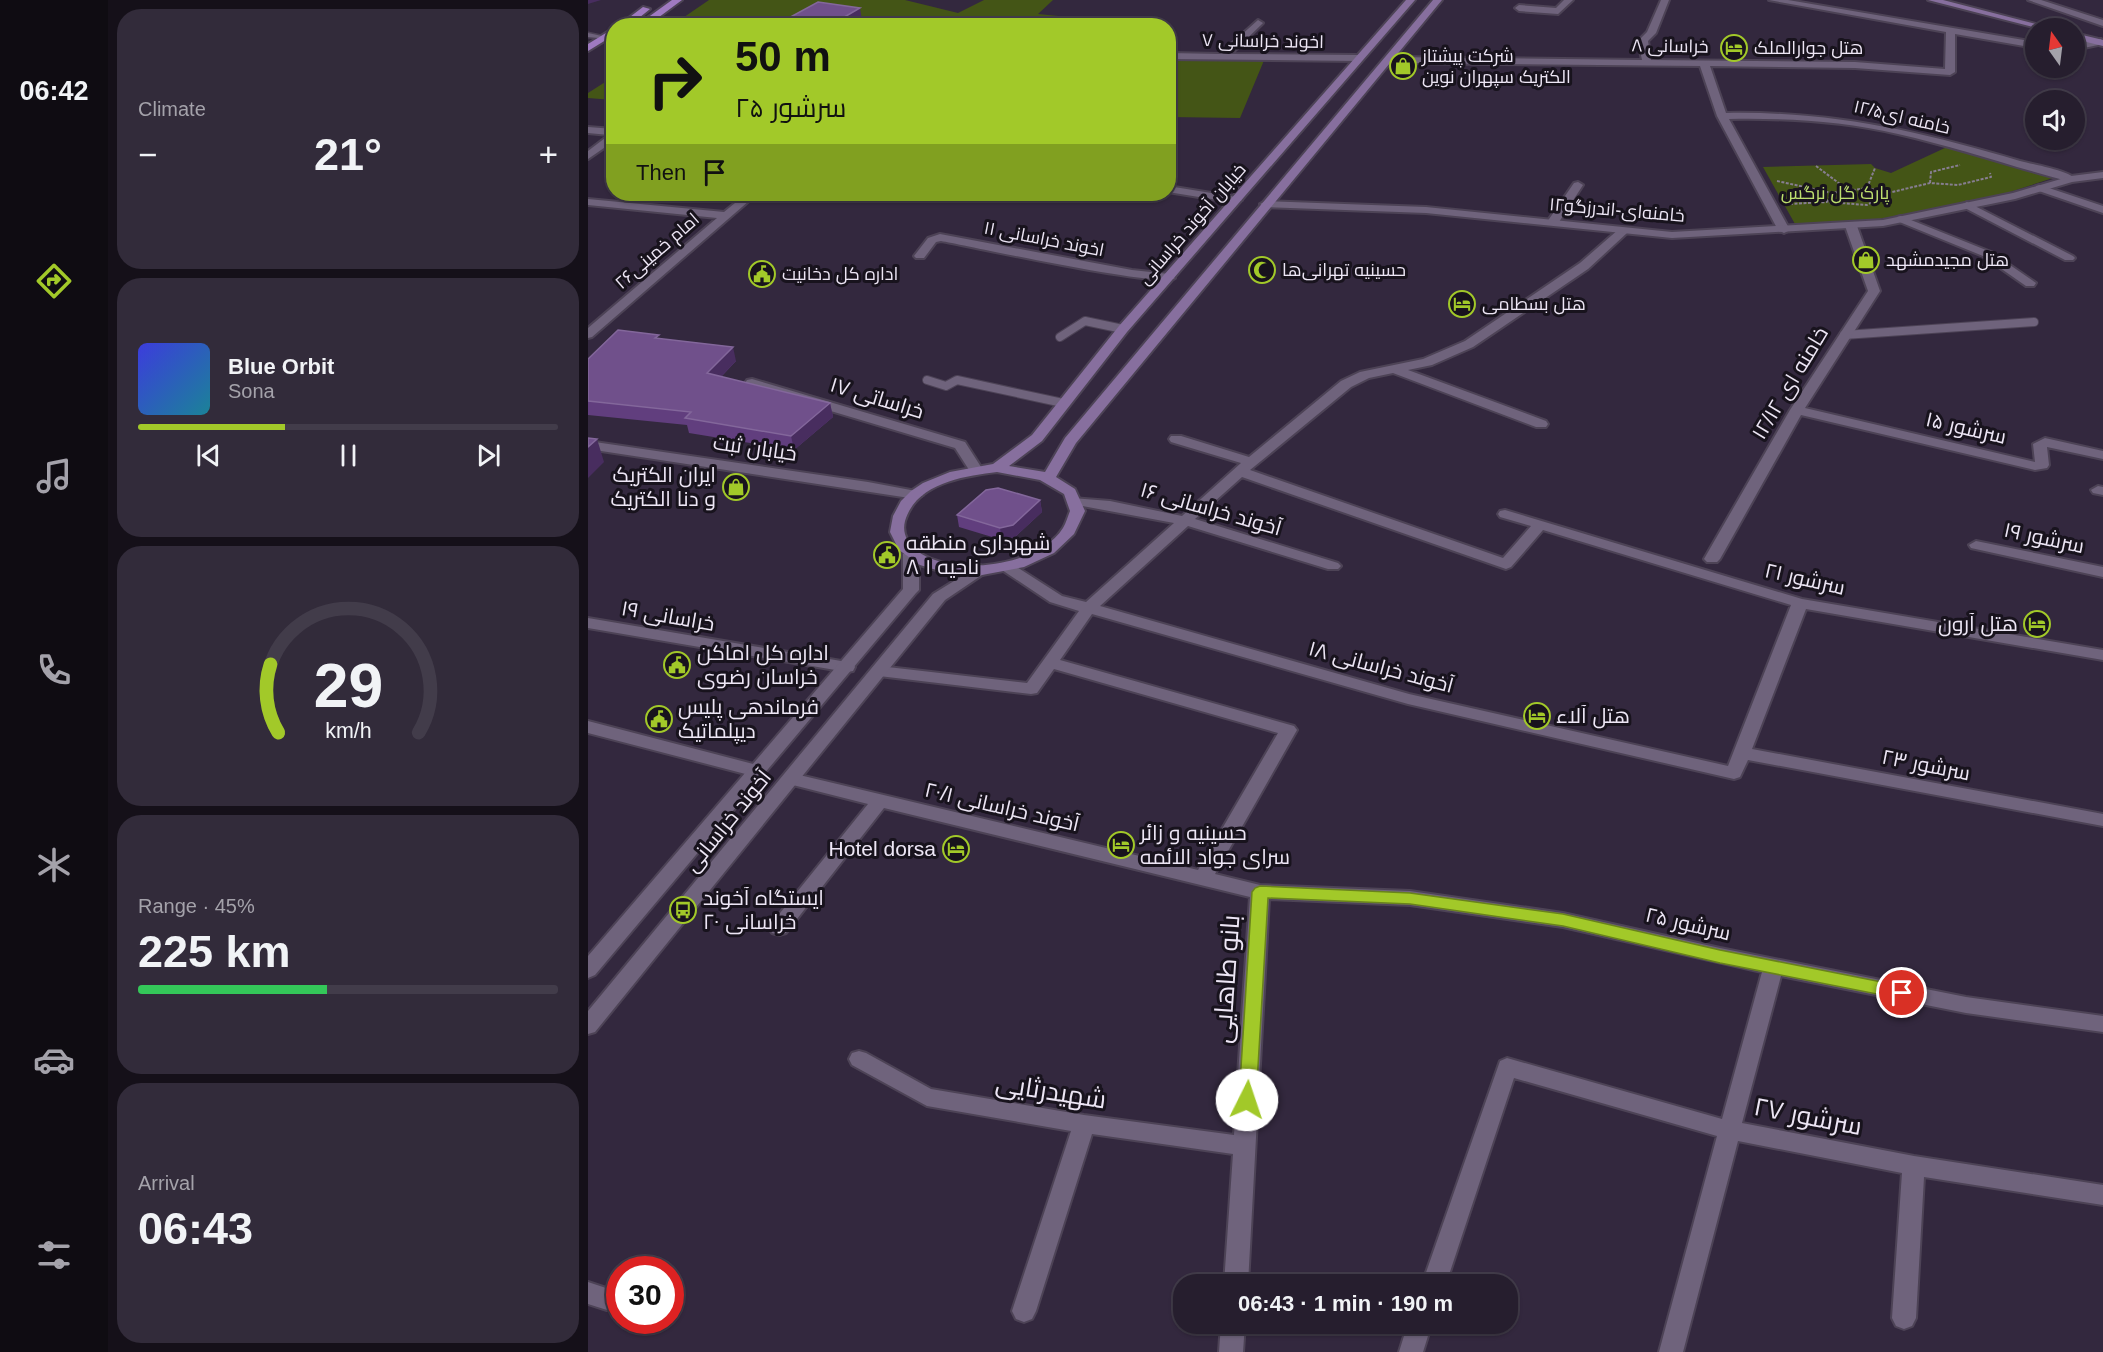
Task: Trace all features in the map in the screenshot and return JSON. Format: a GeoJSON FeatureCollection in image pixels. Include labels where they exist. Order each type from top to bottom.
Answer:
{"type":"FeatureCollection","features":[{"type":"Feature","properties":{"kind":"main road"},"geometry":{"type":"LineString","coordinates":[[652,18],[678,0]]}},
{"type":"Feature","properties":{"kind":"main road","name":"خیابان آخوند خراسانی"},"geometry":{"type":"LineString","coordinates":[[997,468],[1037,438],[1063,402],[1123,329],[1411,0]]}},
{"type":"Feature","properties":{"kind":"main road"},"geometry":{"type":"LineString","coordinates":[[1049,477],[1070,441],[1438,0]]}},
{"type":"Feature","properties":{"kind":"main road"},"geometry":{"type":"LineString","coordinates":[[1932,0],[2025,23]]}},
{"type":"Feature","properties":{"kind":"main road"},"geometry":{"type":"LineString","coordinates":[[633,18],[650,6]]}},
{"type":"Feature","properties":{"kind":"main road"},"geometry":{"type":"LineString","coordinates":[[588,48],[606,36]]}},
{"type":"Feature","properties":{"kind":"main road"},"geometry":{"type":"LineString","coordinates":[[2085,38],[2102,42]]}},
{"type":"Feature","properties":{"kind":"main road"},"geometry":{"type":"LineString","coordinates":[[588,60],[606,48]]}},
{"type":"Feature","properties":{"kind":"main road"},"geometry":{"type":"LineString","coordinates":[[997,468],[1025,470],[1049,477],[1066,488],[1077,501],[1077,517],[1070,532],[1055,547],[1034,559],[1007,567],[980,570],[953,569],[930,564],[911,554],[899,540],[896,525],[902,509],[916,495],[953,476],[997,468]]}},
{"type":"Feature","properties":{"kind":"street"},"geometry":{"type":"LineString","coordinates":[[1518,8],[1558,11],[1569,0]]}},
{"type":"Feature","properties":{"kind":"street"},"geometry":{"type":"LineString","coordinates":[[1647,62],[1643,41],[1651,33],[1665,0]]}},
{"type":"Feature","properties":{"kind":"street"},"geometry":{"type":"LineString","coordinates":[[1773,0],[2025,43]]}},
{"type":"Feature","properties":{"kind":"street"},"geometry":{"type":"LineString","coordinates":[[2032,0],[2103,23]]}},
{"type":"Feature","properties":{"kind":"street"},"geometry":{"type":"LineString","coordinates":[[1222,57],[1258,23]]}},
{"type":"Feature","properties":{"kind":"street","name":"خراسانی ۸"},"geometry":{"type":"LineString","coordinates":[[1389,60],[1864,65],[1950,72],[1951,31]]}},
{"type":"Feature","properties":{"kind":"street"},"geometry":{"type":"LineString","coordinates":[[2085,45],[2102,42]]}},
{"type":"Feature","properties":{"kind":"street","name":"اخوند خراسانی ۷"},"geometry":{"type":"LineString","coordinates":[[1176,56],[1358,58]]}},
{"type":"Feature","properties":{"kind":"street"},"geometry":{"type":"LineString","coordinates":[[1704,63],[1722,116],[1784,230]]}},
{"type":"Feature","properties":{"kind":"street","name":"خامنه ای۱۲/۵"},"geometry":{"type":"LineString","coordinates":[[1722,116],[1808,117],[1865,124],[2071,179]]}},
{"type":"Feature","properties":{"kind":"street"},"geometry":{"type":"LineString","coordinates":[[588,130],[606,133]]}},
{"type":"Feature","properties":{"kind":"street"},"geometry":{"type":"LineString","coordinates":[[588,156],[606,141]]}},
{"type":"Feature","properties":{"kind":"street","name":"خامنه‌ای-اندرزگو۱۲"},"geometry":{"type":"LineString","coordinates":[[1266,204],[1426,210],[1672,235],[1851,226],[1901,219],[2015,196],[2071,179],[2103,175]]}},
{"type":"Feature","properties":{"kind":"street"},"geometry":{"type":"LineString","coordinates":[[1552,222],[1578,185]]}},
{"type":"Feature","properties":{"kind":"street"},"geometry":{"type":"LineString","coordinates":[[2040,188],[2103,210]]}},
{"type":"Feature","properties":{"kind":"street"},"geometry":{"type":"LineString","coordinates":[[1176,190],[1236,200]]}},
{"type":"Feature","properties":{"kind":"street"},"geometry":{"type":"LineString","coordinates":[[726,216],[744,201]]}},
{"type":"Feature","properties":{"kind":"street","name":"امام خمینی۲۶"},"geometry":{"type":"LineString","coordinates":[[588,202],[726,216]]}},
{"type":"Feature","properties":{"kind":"street"},"geometry":{"type":"LineString","coordinates":[[1967,205],[2069,258]]}},
{"type":"Feature","properties":{"kind":"street","name":"امام خمینی۲۶"},"geometry":{"type":"LineString","coordinates":[[588,334],[726,216]]}},
{"type":"Feature","properties":{"kind":"street"},"geometry":{"type":"LineString","coordinates":[[1901,219],[1987,254],[2030,283]]}},
{"type":"Feature","properties":{"kind":"street","name":"خامنه ای ۱۲/۱۲"},"geometry":{"type":"LineString","coordinates":[[1712,559],[1797,410],[1874,291],[1851,226]]}},
{"type":"Feature","properties":{"kind":"street"},"geometry":{"type":"LineString","coordinates":[[879,671],[1031,689],[1089,608],[1184,520],[1353,379],[1427,362],[1469,344],[1584,266],[1623,231]]}},
{"type":"Feature","properties":{"kind":"street","name":"اخوند خراسانی ۱۱"},"geometry":{"type":"LineString","coordinates":[[920,256],[932,240],[940,237],[1132,274],[1169,278]]}},
{"type":"Feature","properties":{"kind":"street"},"geometry":{"type":"LineString","coordinates":[[1394,369],[1542,424]]}},
{"type":"Feature","properties":{"kind":"street","name":"خراساتی ۱۷"},"geometry":{"type":"LineString","coordinates":[[752,383],[960,445],[976,470]]}},
{"type":"Feature","properties":{"kind":"street","name":"سرشور ۱۵"},"geometry":{"type":"LineString","coordinates":[[1797,410],[2035,466],[2042,465],[2040,444],[2045,442],[2103,455]]}},
{"type":"Feature","properties":{"kind":"street"},"geometry":{"type":"LineString","coordinates":[[1176,439],[1506,564],[1539,526]]}},
{"type":"Feature","properties":{"kind":"street","name":"خیابان ثبت"},"geometry":{"type":"LineString","coordinates":[[588,445],[916,495]]}},
{"type":"Feature","properties":{"kind":"street","name":"آخوند خراسانی ۱۶"},"geometry":{"type":"LineString","coordinates":[[1077,501],[1121,505],[1184,520],[1333,566]]}},
{"type":"Feature","properties":{"kind":"street","name":"سرشور ۲۱"},"geometry":{"type":"LineString","coordinates":[[1505,514],[1800,603],[2103,655]]}},
{"type":"Feature","properties":{"kind":"street","name":"سرشور ۱۹"},"geometry":{"type":"LineString","coordinates":[[1976,545],[2103,572]]}},
{"type":"Feature","properties":{"kind":"street","name":"آخوند خراسانی"},"geometry":{"type":"LineString","coordinates":[[588,970],[911,590],[911,554]]}},
{"type":"Feature","properties":{"kind":"street","name":"آخوند خراسانی ۱۸"},"geometry":{"type":"LineString","coordinates":[[1007,567],[1056,599],[1408,699],[1734,773],[1741,753]]}},
{"type":"Feature","properties":{"kind":"street","name":"آخوند خراسانی"},"geometry":{"type":"LineString","coordinates":[[588,1026],[939,597],[980,570]]}},
{"type":"Feature","properties":{"kind":"street"},"geometry":{"type":"LineString","coordinates":[[1741,753],[1800,603]]}},
{"type":"Feature","properties":{"kind":"street","name":"خراسانی ۱۹"},"geometry":{"type":"LineString","coordinates":[[588,623],[847,668]]}},
{"type":"Feature","properties":{"kind":"street"},"geometry":{"type":"LineString","coordinates":[[1050,663],[1288,730],[1203,878]]}},
{"type":"Feature","properties":{"kind":"street"},"geometry":{"type":"LineString","coordinates":[[588,727],[758,771]]}},
{"type":"Feature","properties":{"kind":"street","name":"سرشور ۲۳"},"geometry":{"type":"LineString","coordinates":[[1741,753],[2103,820]]}},
{"type":"Feature","properties":{"kind":"street","name":"آخوند خراسانی ۲۰/۱"},"geometry":{"type":"LineString","coordinates":[[790,779],[1260,892]]}},
{"type":"Feature","properties":{"kind":"street"},"geometry":{"type":"LineString","coordinates":[[779,928],[880,801]]}},
{"type":"Feature","properties":{"kind":"street","name":"سرشور ۲۵"},"geometry":{"type":"LineString","coordinates":[[1260,892],[1410,898],[1563,920],[1773,967],[1966,1005],[2103,1024]]}},
{"type":"Feature","properties":{"kind":"street","name":"بانو طاهایی"},"geometry":{"type":"LineString","coordinates":[[1237,1274],[1260,892]]}},
{"type":"Feature","properties":{"kind":"street"},"geometry":{"type":"LineString","coordinates":[[1671,1352],[1773,967]]}},
{"type":"Feature","properties":{"kind":"street","name":"شهیدرثایی"},"geometry":{"type":"LineString","coordinates":[[859,1059],[927,1097],[1084,1124],[1245,1146]]}},
{"type":"Feature","properties":{"kind":"street","name":"سرشور ۲۷"},"geometry":{"type":"LineString","coordinates":[[1437,1274],[1507,1066],[1730,1130],[1914,1166],[2103,1195]]}},
{"type":"Feature","properties":{"kind":"street"},"geometry":{"type":"LineString","coordinates":[[1024,1311],[1084,1124]]}},
{"type":"Feature","properties":{"kind":"street"},"geometry":{"type":"LineString","coordinates":[[1904,1318],[1914,1166]]}},
{"type":"Feature","properties":{"kind":"street"},"geometry":{"type":"LineString","coordinates":[[1231,1352],[1232,1334]]}},
{"type":"Feature","properties":{"kind":"street"},"geometry":{"type":"LineString","coordinates":[[1411,1352],[1417,1334]]}},
{"type":"Feature","properties":{"kind":"lane"},"geometry":{"type":"LineString","coordinates":[[1060,337],[1085,321],[1123,329]]}},
{"type":"Feature","properties":{"kind":"lane"},"geometry":{"type":"LineString","coordinates":[[1844,335],[2034,322]]}},
{"type":"Feature","properties":{"kind":"lane"},"geometry":{"type":"LineString","coordinates":[[927,380],[946,386],[957,380],[1063,402]]}},
{"type":"Feature","properties":{"kind":"path"},"geometry":{"type":"LineString","coordinates":[[1930,183],[1931,172],[1969,165]]}},
{"type":"Feature","properties":{"kind":"path"},"geometry":{"type":"LineString","coordinates":[[1816,166],[1848,190]]}},
{"type":"Feature","properties":{"kind":"path"},"geometry":{"type":"LineString","coordinates":[[1770,205],[1827,202],[1850,207],[1880,201],[1888,194],[1930,183],[1958,185],[1991,177],[1988,166]]}},
{"type":"Feature","properties":{"kind":"path"},"geometry":{"type":"LineString","coordinates":[[1867,188],[1875,168]]}},
{"type":"Feature","properties":{"kind":"path"},"geometry":{"type":"LineString","coordinates":[[1755,177],[1832,193],[1867,188],[1888,194]]}},
{"type":"Feature","properties":{"kind":"path"},"geometry":{"type":"LineString","coordinates":[[1827,202],[1832,193]]}},
{"type":"Feature","properties":{"kind":"green space"},"geometry":{"type":"Polygon","coordinates":[[[709,0],[905,0],[958,13],[984,0],[1053,0],[1038,14],[1079,18],[683,18],[709,0]]]}},
{"type":"Feature","properties":{"kind":"green space"},"geometry":{"type":"Polygon","coordinates":[[[1265,58],[1240,118],[1176,117],[1176,59],[1265,58]]]}},
{"type":"Feature","properties":{"kind":"green space"},"geometry":{"type":"Polygon","coordinates":[[[606,81],[606,99],[588,98],[588,93],[606,81]]]}},
{"type":"Feature","properties":{"kind":"green space","name":"پارک گل نرگس"},"geometry":{"type":"Polygon","coordinates":[[[1947,147],[2056,177],[2007,193],[1880,219],[1795,224],[1763,167],[1871,164],[1875,168],[1891,173],[1947,147]]]}},
{"type":"Feature","properties":{"kind":"building"},"geometry":{"type":"Polygon","coordinates":[[[818,2],[860,8],[843,18],[789,18],[818,2]]]}},
{"type":"Feature","properties":{"kind":"building"},"geometry":{"type":"Polygon","coordinates":[[[618,330],[659,335],[655,338],[733,347],[707,373],[830,403],[791,436],[685,418],[691,412],[588,401],[588,359],[618,330]]]}},
{"type":"Feature","properties":{"kind":"building"},"geometry":{"type":"Polygon","coordinates":[[[588,438],[597,439],[588,447],[588,438]]]}},
{"type":"Feature","properties":{"kind":"building"},"geometry":{"type":"Polygon","coordinates":[[[998,488],[1040,500],[1013,525],[1000,528],[957,515],[986,490],[998,488]]]}},
{"type":"Feature","properties":{"kind":"place","name":"هتل جوارالملک"},"geometry":{"type":"Point","coordinates":[1734,48]}},
{"type":"Feature","properties":{"kind":"place","name":"شرکت پیشتاز الکتریک سپهران نوین"},"geometry":{"type":"Point","coordinates":[1403,66]}},
{"type":"Feature","properties":{"kind":"place","name":"هتل مجيدمشهد"},"geometry":{"type":"Point","coordinates":[1866,260]}},
{"type":"Feature","properties":{"kind":"place","name":"حسینیه تهرانی‌ها"},"geometry":{"type":"Point","coordinates":[1262,270]}},
{"type":"Feature","properties":{"kind":"place","name":"اداره کل دخانیت"},"geometry":{"type":"Point","coordinates":[762,274]}},
{"type":"Feature","properties":{"kind":"place","name":"هتل بسطامی"},"geometry":{"type":"Point","coordinates":[1462,304]}},
{"type":"Feature","properties":{"kind":"place","name":"ایران الکتریک و دنا الکتریک"},"geometry":{"type":"Point","coordinates":[736,487]}},
{"type":"Feature","properties":{"kind":"place","name":"شهرداری منطقه ۸ ناحیه ۱"},"geometry":{"type":"Point","coordinates":[887,555]}},
{"type":"Feature","properties":{"kind":"place","name":"هتل آرون"},"geometry":{"type":"Point","coordinates":[2037,624]}},
{"type":"Feature","properties":{"kind":"place","name":"اداره کل اماکن خراسان رضوی"},"geometry":{"type":"Point","coordinates":[677,665]}},
{"type":"Feature","properties":{"kind":"place","name":"هتل آلاء"},"geometry":{"type":"Point","coordinates":[1537,716]}},
{"type":"Feature","properties":{"kind":"place","name":"فرماندهی پلیس دیپلماتیک"},"geometry":{"type":"Point","coordinates":[659,719]}},
{"type":"Feature","properties":{"kind":"place","name":"حسینیه و زائر سرای جواد الائمه"},"geometry":{"type":"Point","coordinates":[1121,845]}},
{"type":"Feature","properties":{"kind":"place","name":"Hotel dorsa"},"geometry":{"type":"Point","coordinates":[956,849]}},
{"type":"Feature","properties":{"kind":"place","name":"ایستگاه آخوند خراسانی ۲۰"},"geometry":{"type":"Point","coordinates":[683,910]}},
{"type":"Feature","properties":{"kind":"route"},"geometry":{"type":"LineString","coordinates":[[1247,1100],[1260,892],[1410,898],[1563,920],[1720,956],[1902,993]]}}]}
